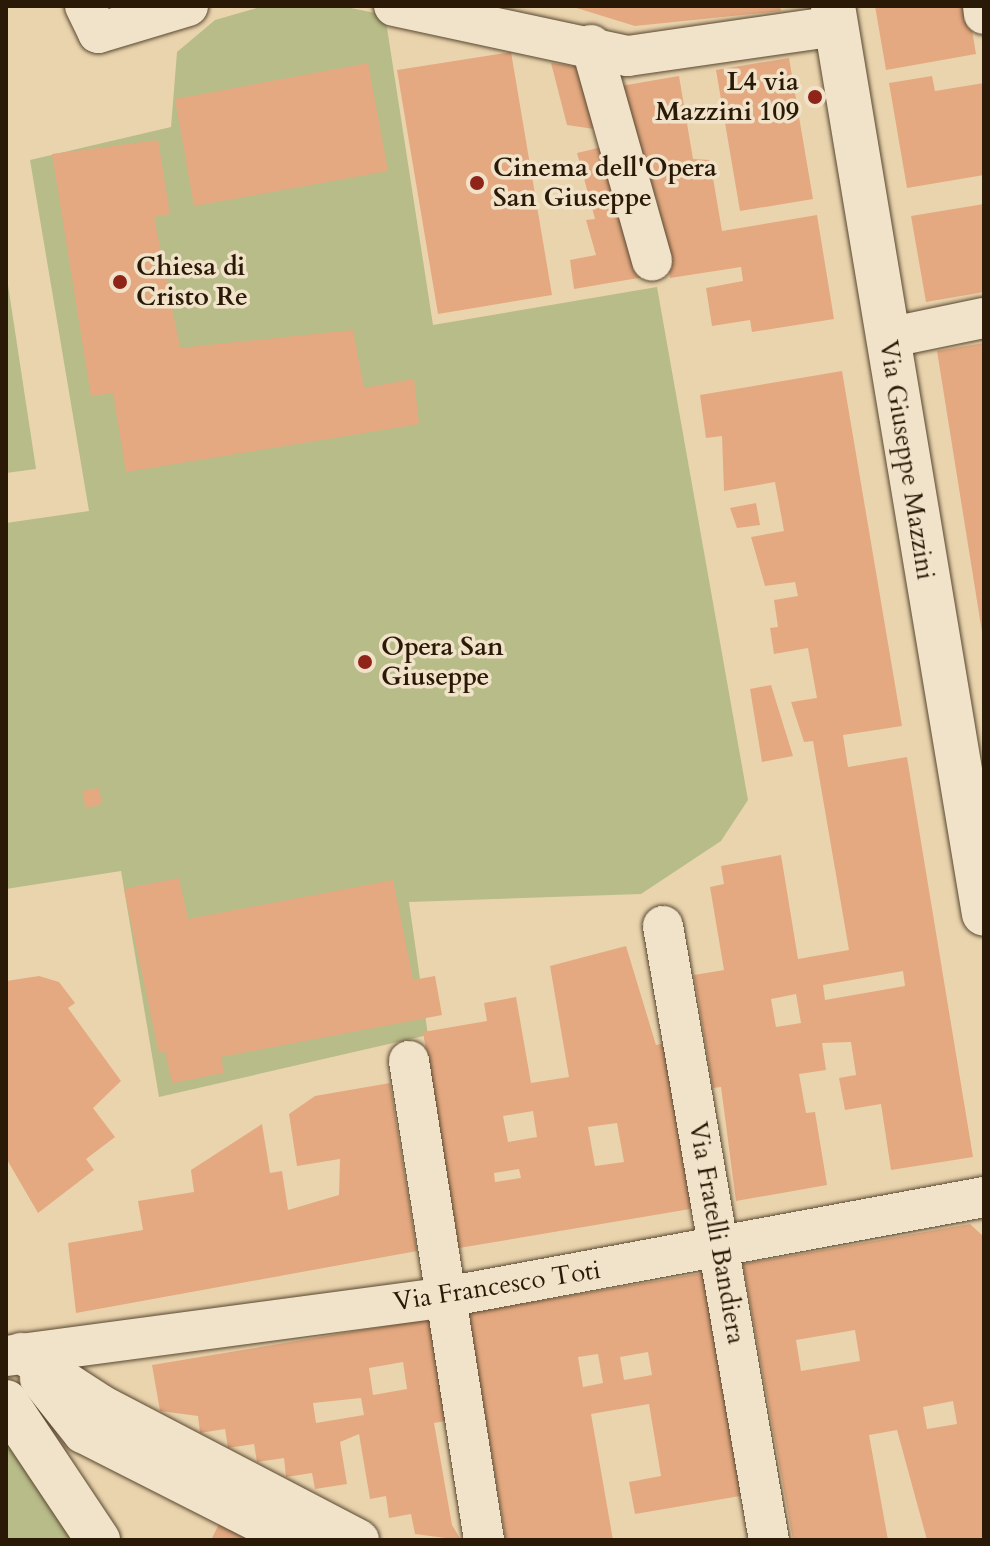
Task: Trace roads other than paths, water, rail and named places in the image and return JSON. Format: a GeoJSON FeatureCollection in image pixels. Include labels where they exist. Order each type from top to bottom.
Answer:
{"type":"FeatureCollection","features":[{"type":"Feature","properties":{"kind":"street"},"geometry":{"type":"LineString","coordinates":[[85,6],[98,33],[188,6]]}},
{"type":"Feature","properties":{"kind":"street"},"geometry":{"type":"LineString","coordinates":[[394,6],[532,19],[591,45],[628,56],[835,16]]}},
{"type":"Feature","properties":{"kind":"street"},"geometry":{"type":"LineString","coordinates":[[983,6],[984,14]]}},
{"type":"Feature","properties":{"kind":"street","name":"Via Giuseppe Mazzini"},"geometry":{"type":"LineString","coordinates":[[835,16],[984,914]]}},
{"type":"Feature","properties":{"kind":"street"},"geometry":{"type":"LineString","coordinates":[[591,45],[652,261]]}},
{"type":"Feature","properties":{"kind":"street"},"geometry":{"type":"LineString","coordinates":[[887,338],[984,318]]}},
{"type":"Feature","properties":{"kind":"street","name":"Via Fratelli Bandiera"},"geometry":{"type":"LineString","coordinates":[[663,926],[721,1247],[769,1540]]}},
{"type":"Feature","properties":{"kind":"street"},"geometry":{"type":"LineString","coordinates":[[409,1061],[484,1540]]}},
{"type":"Feature","properties":{"kind":"street","name":"Via Francesco Toti"},"geometry":{"type":"LineString","coordinates":[[13,1355],[446,1297],[984,1197]]}},
{"type":"Feature","properties":{"kind":"street"},"geometry":{"type":"LineString","coordinates":[[13,1355],[83,1433],[294,1540]]}},
{"type":"Feature","properties":{"kind":"street"},"geometry":{"type":"LineString","coordinates":[[13,1355],[101,1405],[359,1540]]}},
{"type":"Feature","properties":{"kind":"street"},"geometry":{"type":"LineString","coordinates":[[6,1402],[98,1540]]}},
{"type":"Feature","properties":{"kind":"place","name":"L4 via Mazzini 109"},"geometry":{"type":"Point","coordinates":[815,97]}},
{"type":"Feature","properties":{"kind":"place","name":"Cinema dell'Opera San Giuseppe"},"geometry":{"type":"Point","coordinates":[477,183]}},
{"type":"Feature","properties":{"kind":"place","name":"Chiesa di Cristo Re"},"geometry":{"type":"Point","coordinates":[120,282]}},
{"type":"Feature","properties":{"kind":"place","name":"Opera San Giuseppe"},"geometry":{"type":"Point","coordinates":[365,662]}}]}
